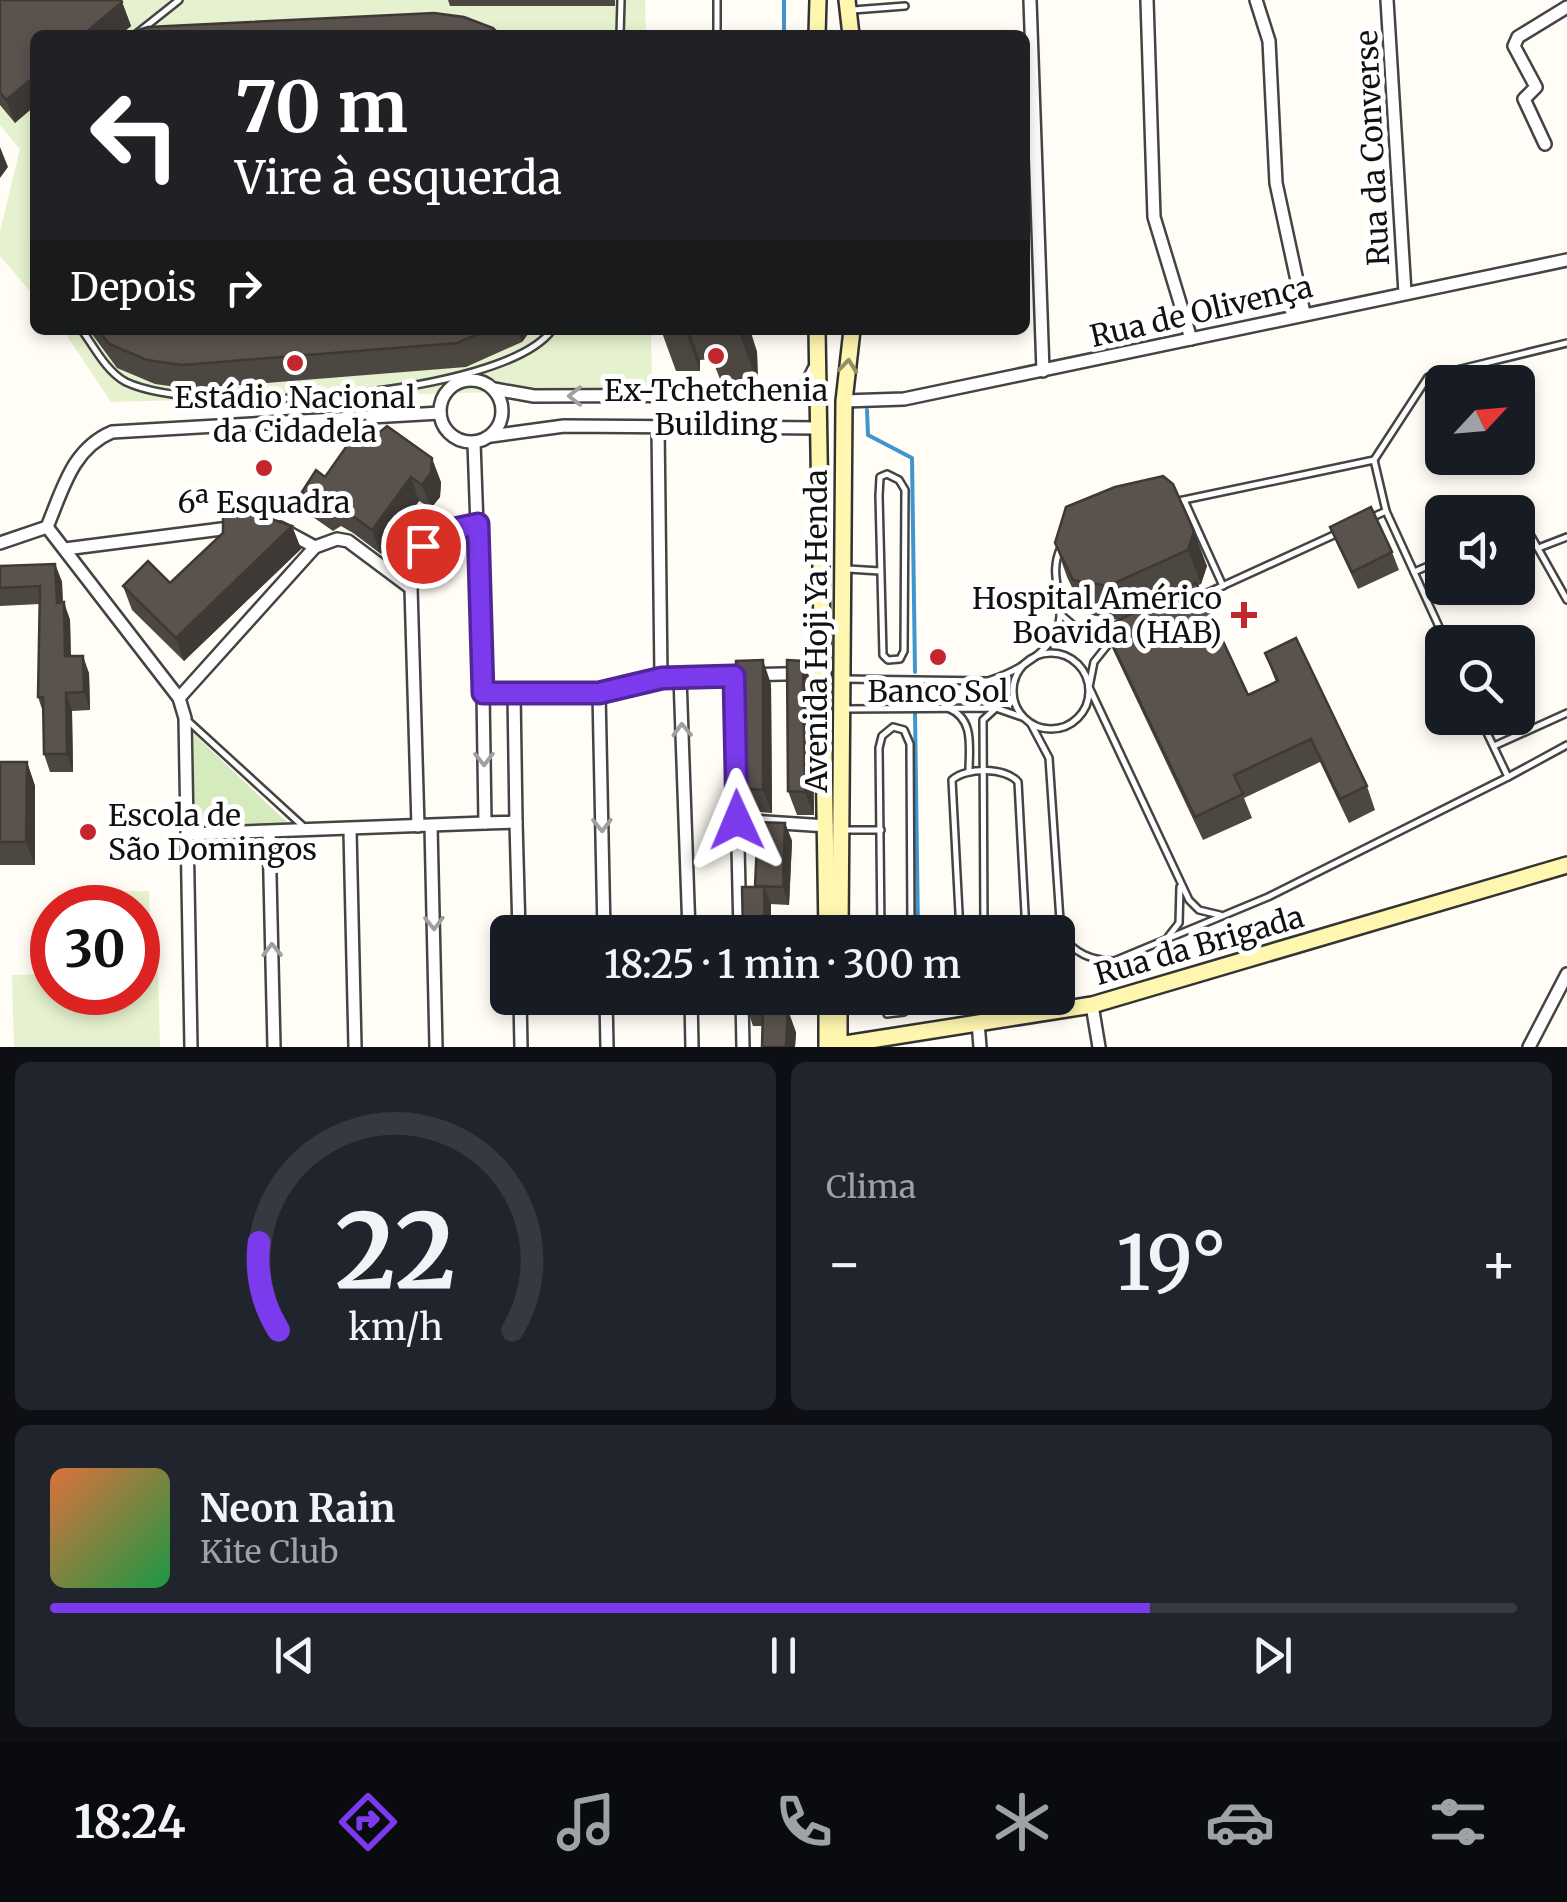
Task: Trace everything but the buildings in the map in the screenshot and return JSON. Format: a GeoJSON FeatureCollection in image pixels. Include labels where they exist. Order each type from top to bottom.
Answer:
{"type":"FeatureCollection","features":[{"type":"Feature","properties":{"kind":"main road"},"geometry":{"type":"LineString","coordinates":[[848,5],[851,30]]}},
{"type":"Feature","properties":{"kind":"main road","name":"Avenida Hoji Ya Henda"},"geometry":{"type":"LineString","coordinates":[[817,335],[826,672],[839,915]]}},
{"type":"Feature","properties":{"kind":"main road","name":"Avenida Hoji Ya Henda"},"geometry":{"type":"LineString","coordinates":[[828,915],[842,709],[844,402],[851,335]]}},
{"type":"Feature","properties":{"kind":"main road","name":"Rua da Brigada"},"geometry":{"type":"LineString","coordinates":[[835,1046],[1092,1005],[1567,865]]}},
{"type":"Feature","properties":{"kind":"main road"},"geometry":{"type":"LineString","coordinates":[[832,1015],[835,1046]]}},
{"type":"Feature","properties":{"kind":"street"},"geometry":{"type":"LineString","coordinates":[[1030,0],[1043,371]]}},
{"type":"Feature","properties":{"kind":"street"},"geometry":{"type":"LineString","coordinates":[[1147,0],[1154,217],[1191,340]]}},
{"type":"Feature","properties":{"kind":"street"},"geometry":{"type":"LineString","coordinates":[[1256,0],[1269,41],[1276,183],[1304,313]]}},
{"type":"Feature","properties":{"kind":"street","name":"Rua da Converse"},"geometry":{"type":"LineString","coordinates":[[1387,0],[1406,293]]}},
{"type":"Feature","properties":{"kind":"street"},"geometry":{"type":"LineString","coordinates":[[1545,144],[1524,99],[1536,87],[1535,78],[1514,46],[1518,37],[1567,7]]}},
{"type":"Feature","properties":{"kind":"street","name":"Rua de Olivença"},"geometry":{"type":"LineString","coordinates":[[844,402],[904,399],[1567,260]]}},
{"type":"Feature","properties":{"kind":"street"},"geometry":{"type":"LineString","coordinates":[[818,350],[810,382],[787,395],[534,396],[494,389],[477,380],[454,385],[443,397],[440,413],[448,432],[474,443],[538,427],[820,428]]}},
{"type":"Feature","properties":{"kind":"street"},"geometry":{"type":"LineString","coordinates":[[491,436],[503,414],[494,389]]}},
{"type":"Feature","properties":{"kind":"street"},"geometry":{"type":"LineString","coordinates":[[0,543],[47,527],[77,457],[92,441],[112,432],[440,413]]}},
{"type":"Feature","properties":{"kind":"street"},"geometry":{"type":"LineString","coordinates":[[658,427],[662,678]]}},
{"type":"Feature","properties":{"kind":"street"},"geometry":{"type":"LineString","coordinates":[[474,443],[485,823]]}},
{"type":"Feature","properties":{"kind":"street"},"geometry":{"type":"LineString","coordinates":[[418,826],[411,588],[417,558],[430,538],[478,524]]}},
{"type":"Feature","properties":{"kind":"street"},"geometry":{"type":"LineString","coordinates":[[65,549],[248,526]]}},
{"type":"Feature","properties":{"kind":"street"},"geometry":{"type":"LineString","coordinates":[[47,527],[179,698],[185,718],[191,1047]]}},
{"type":"Feature","properties":{"kind":"street"},"geometry":{"type":"LineString","coordinates":[[269,527],[288,529],[315,547]]}},
{"type":"Feature","properties":{"kind":"street"},"geometry":{"type":"LineString","coordinates":[[179,698],[315,547],[342,538],[411,588]]}},
{"type":"Feature","properties":{"kind":"street"},"geometry":{"type":"LineString","coordinates":[[483,693],[599,693],[662,678],[826,672]]}},
{"type":"Feature","properties":{"kind":"street"},"geometry":{"type":"LineString","coordinates":[[734,676],[740,915]]}},
{"type":"Feature","properties":{"kind":"street"},"geometry":{"type":"LineString","coordinates":[[680,677],[688,915]]}},
{"type":"Feature","properties":{"kind":"street"},"geometry":{"type":"LineString","coordinates":[[514,693],[519,915]]}},
{"type":"Feature","properties":{"kind":"street"},"geometry":{"type":"LineString","coordinates":[[599,693],[604,915]]}},
{"type":"Feature","properties":{"kind":"street"},"geometry":{"type":"LineString","coordinates":[[737,820],[834,828]]}},
{"type":"Feature","properties":{"kind":"street"},"geometry":{"type":"LineString","coordinates":[[187,834],[516,822]]}},
{"type":"Feature","properties":{"kind":"street"},"geometry":{"type":"LineString","coordinates":[[432,826],[436,1047]]}},
{"type":"Feature","properties":{"kind":"street"},"geometry":{"type":"LineString","coordinates":[[350,831],[354,1047]]}},
{"type":"Feature","properties":{"kind":"street"},"geometry":{"type":"LineString","coordinates":[[269,834],[274,1047]]}},
{"type":"Feature","properties":{"kind":"street"},"geometry":{"type":"LineString","coordinates":[[1529,1047],[1567,974]]}},
{"type":"Feature","properties":{"kind":"street"},"geometry":{"type":"LineString","coordinates":[[1092,1005],[1098,1047]]}},
{"type":"Feature","properties":{"kind":"street"},"geometry":{"type":"LineString","coordinates":[[520,1015],[521,1047]]}},
{"type":"Feature","properties":{"kind":"street"},"geometry":{"type":"LineString","coordinates":[[606,1015],[607,1047]]}},
{"type":"Feature","properties":{"kind":"street"},"geometry":{"type":"LineString","coordinates":[[691,1015],[692,1047]]}},
{"type":"Feature","properties":{"kind":"street"},"geometry":{"type":"LineString","coordinates":[[742,1015],[743,1047]]}},
{"type":"Feature","properties":{"kind":"street"},"geometry":{"type":"LineString","coordinates":[[978,1022],[980,1047]]}},
{"type":"Feature","properties":{"kind":"lane"},"geometry":{"type":"LineString","coordinates":[[141,30],[179,0]]}},
{"type":"Feature","properties":{"kind":"lane"},"geometry":{"type":"LineString","coordinates":[[620,30],[621,0]]}},
{"type":"Feature","properties":{"kind":"lane"},"geometry":{"type":"LineString","coordinates":[[717,30],[718,0]]}},
{"type":"Feature","properties":{"kind":"lane"},"geometry":{"type":"LineString","coordinates":[[848,5],[905,6]]}},
{"type":"Feature","properties":{"kind":"lane"},"geometry":{"type":"LineString","coordinates":[[86,335],[123,381],[168,395],[223,400],[323,396],[444,379],[524,354],[546,335]]}},
{"type":"Feature","properties":{"kind":"lane"},"geometry":{"type":"LineString","coordinates":[[1166,504],[1374,460],[1428,378],[1567,343]]}},
{"type":"Feature","properties":{"kind":"lane"},"geometry":{"type":"LineString","coordinates":[[1374,460],[1386,511],[1438,625]]}},
{"type":"Feature","properties":{"kind":"lane"},"geometry":{"type":"LineString","coordinates":[[887,474],[899,480],[905,490],[904,651],[900,660],[888,660],[883,655],[880,571],[880,477],[887,474]]}},
{"type":"Feature","properties":{"kind":"lane"},"geometry":{"type":"LineString","coordinates":[[1184,500],[1222,586]]}},
{"type":"Feature","properties":{"kind":"lane"},"geometry":{"type":"LineString","coordinates":[[1370,519],[1386,511]]}},
{"type":"Feature","properties":{"kind":"lane"},"geometry":{"type":"LineString","coordinates":[[1190,602],[1337,534]]}},
{"type":"Feature","properties":{"kind":"lane"},"geometry":{"type":"LineString","coordinates":[[1541,547],[1567,537]]}},
{"type":"Feature","properties":{"kind":"lane"},"geometry":{"type":"LineString","coordinates":[[1535,539],[1567,600]]}},
{"type":"Feature","properties":{"kind":"lane"},"geometry":{"type":"LineString","coordinates":[[1023,718],[1016,706],[1013,684],[1026,662],[1045,649],[1056,633],[1060,614],[1053,566],[1064,541]]}},
{"type":"Feature","properties":{"kind":"lane"},"geometry":{"type":"LineString","coordinates":[[1414,572],[1425,567]]}},
{"type":"Feature","properties":{"kind":"lane"},"geometry":{"type":"LineString","coordinates":[[845,568],[880,571]]}},
{"type":"Feature","properties":{"kind":"lane"},"geometry":{"type":"LineString","coordinates":[[1060,614],[1086,636],[1107,640],[1124,633]]}},
{"type":"Feature","properties":{"kind":"lane"},"geometry":{"type":"LineString","coordinates":[[842,709],[996,708],[1031,724],[1054,730],[1066,727],[1086,707],[1094,662],[1107,640]]}},
{"type":"Feature","properties":{"kind":"lane"},"geometry":{"type":"LineString","coordinates":[[842,678],[988,681],[1042,654],[1065,656],[1077,663],[1180,883],[1199,910],[1224,916]]}},
{"type":"Feature","properties":{"kind":"lane"},"geometry":{"type":"LineString","coordinates":[[946,707],[961,714],[968,724],[969,772]]}},
{"type":"Feature","properties":{"kind":"lane"},"geometry":{"type":"LineString","coordinates":[[984,915],[983,720],[996,708]]}},
{"type":"Feature","properties":{"kind":"lane"},"geometry":{"type":"LineString","coordinates":[[1494,746],[1567,713]]}},
{"type":"Feature","properties":{"kind":"lane"},"geometry":{"type":"LineString","coordinates":[[185,718],[310,832]]}},
{"type":"Feature","properties":{"kind":"lane"},"geometry":{"type":"LineString","coordinates":[[1031,724],[1049,758],[1061,935],[1073,950],[1094,960],[1114,962],[1224,916],[1567,745]]}},
{"type":"Feature","properties":{"kind":"lane"},"geometry":{"type":"LineString","coordinates":[[880,915],[879,748],[882,736],[893,727],[904,730],[910,744],[911,915]]}},
{"type":"Feature","properties":{"kind":"lane"},"geometry":{"type":"LineString","coordinates":[[1488,735],[1508,777]]}},
{"type":"Feature","properties":{"kind":"lane"},"geometry":{"type":"LineString","coordinates":[[959,915],[952,780],[969,772],[1013,776],[1021,794],[1025,915]]}},
{"type":"Feature","properties":{"kind":"lane"},"geometry":{"type":"LineString","coordinates":[[834,828],[881,830]]}},
{"type":"Feature","properties":{"kind":"lane"},"geometry":{"type":"LineString","coordinates":[[1167,940],[1178,923],[1180,883]]}},
{"type":"Feature","properties":{"kind":"green space"},"geometry":{"type":"Polygon","coordinates":[[[0,0],[645,0],[646,30],[30,30],[30,291],[0,256],[0,232],[20,149],[0,125],[0,0]]]}},
{"type":"Feature","properties":{"kind":"green space"},"geometry":{"type":"Polygon","coordinates":[[[66,335],[651,335],[652,388],[111,402],[66,335]]]}},
{"type":"Feature","properties":{"kind":"green space"},"geometry":{"type":"Polygon","coordinates":[[[194,734],[293,828],[193,825],[194,734]]]}},
{"type":"Feature","properties":{"kind":"green space"},"geometry":{"type":"Polygon","coordinates":[[[12,975],[30,975],[30,1015],[159,1015],[160,1047],[14,1047],[12,975]]]}},
{"type":"Feature","properties":{"kind":"waterway"},"geometry":{"type":"LineString","coordinates":[[784,0],[784,30]]}},
{"type":"Feature","properties":{"kind":"waterway"},"geometry":{"type":"LineString","coordinates":[[867,410],[868,435],[912,458],[915,672]]}},
{"type":"Feature","properties":{"kind":"waterway"},"geometry":{"type":"LineString","coordinates":[[915,712],[918,915]]}},
{"type":"Feature","properties":{"kind":"place","name":"Ex-Tchetchenia Building"},"geometry":{"type":"Point","coordinates":[716,356]}},
{"type":"Feature","properties":{"kind":"place","name":"Estádio Nacional da Cidadela"},"geometry":{"type":"Point","coordinates":[295,363]}},
{"type":"Feature","properties":{"kind":"place","name":"6ª Esquadra"},"geometry":{"type":"Point","coordinates":[264,468]}},
{"type":"Feature","properties":{"kind":"place","name":"Hospital Américo Boavida (HAB)"},"geometry":{"type":"Point","coordinates":[1244,615]}},
{"type":"Feature","properties":{"kind":"place","name":"Banco Sol"},"geometry":{"type":"Point","coordinates":[938,657]}},
{"type":"Feature","properties":{"kind":"place","name":"Escola de São Domingos"},"geometry":{"type":"Point","coordinates":[88,832]}},
{"type":"Feature","properties":{"kind":"route"},"geometry":{"type":"LineString","coordinates":[[423,546],[441,532],[478,524],[483,693],[599,693],[662,678],[734,676],[737,820]]}}]}
